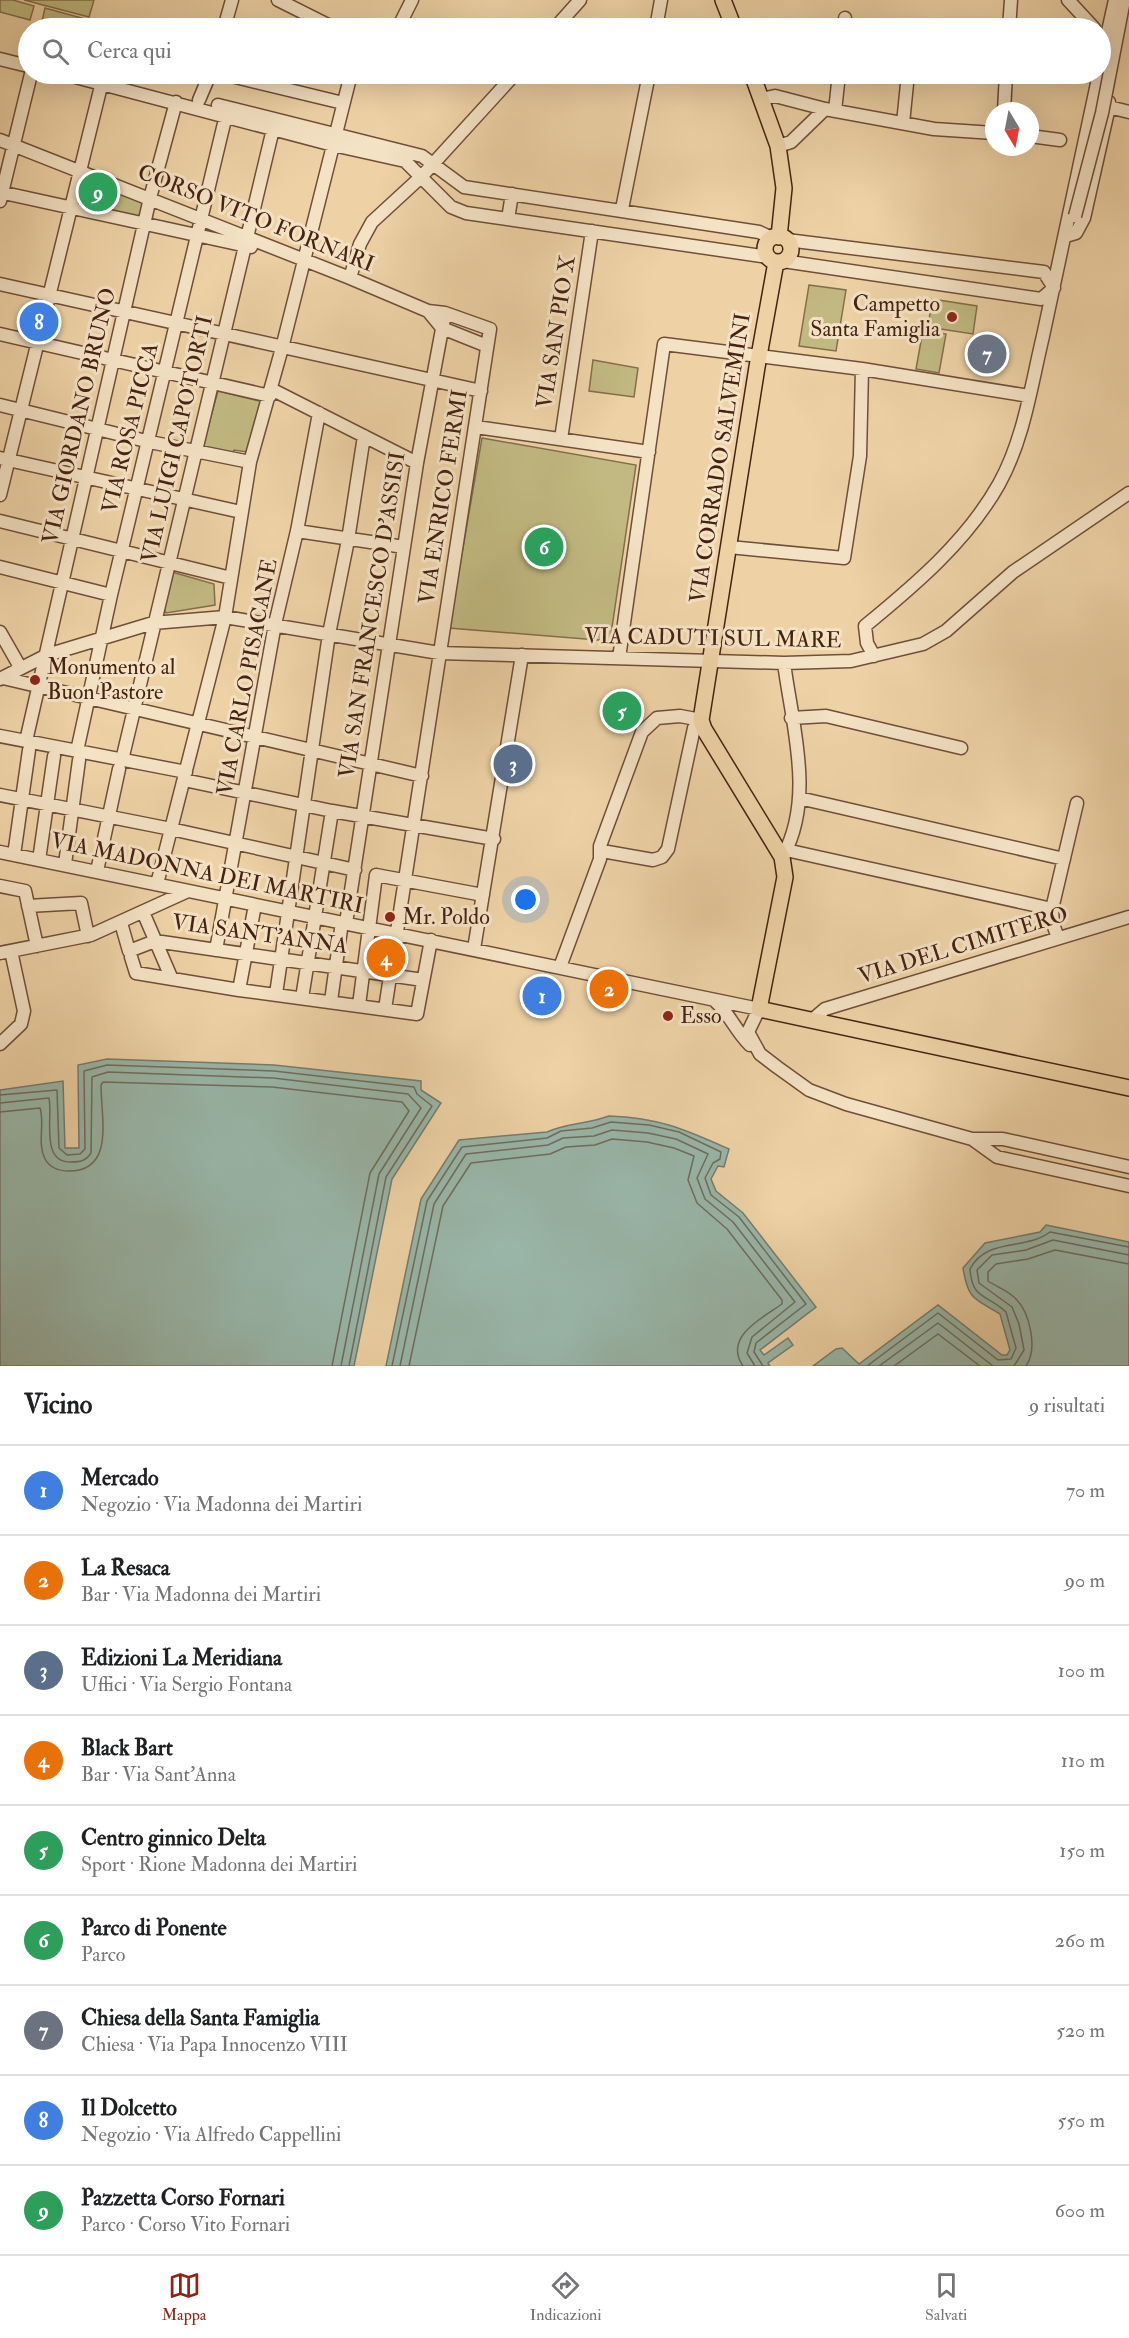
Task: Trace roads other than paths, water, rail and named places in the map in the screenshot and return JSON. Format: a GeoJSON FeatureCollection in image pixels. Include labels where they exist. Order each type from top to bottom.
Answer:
{"type":"FeatureCollection","features":[{"type":"Feature","properties":{"kind":"main road"},"geometry":{"type":"LineString","coordinates":[[723,0],[730,18]]}},
{"type":"Feature","properties":{"kind":"main road"},"geometry":{"type":"LineString","coordinates":[[756,84],[778,146],[784,188],[780,238],[791,252],[776,260],[766,247],[780,238]]}},
{"type":"Feature","properties":{"kind":"main road","name":"VIA CORRADO SALVEMINI"},"geometry":{"type":"LineString","coordinates":[[701,720],[758,357],[776,260]]}},
{"type":"Feature","properties":{"kind":"main road"},"geometry":{"type":"LineString","coordinates":[[701,720],[704,729],[784,854],[785,877],[759,1009],[1129,1088]]}},
{"type":"Feature","properties":{"kind":"street"},"geometry":{"type":"LineString","coordinates":[[227,18],[232,0]]}},
{"type":"Feature","properties":{"kind":"street"},"geometry":{"type":"LineString","coordinates":[[278,0],[314,18]]}},
{"type":"Feature","properties":{"kind":"street"},"geometry":{"type":"LineString","coordinates":[[403,18],[412,0]]}},
{"type":"Feature","properties":{"kind":"street"},"geometry":{"type":"LineString","coordinates":[[564,18],[580,0]]}},
{"type":"Feature","properties":{"kind":"street"},"geometry":{"type":"LineString","coordinates":[[658,18],[661,0]]}},
{"type":"Feature","properties":{"kind":"street"},"geometry":{"type":"LineString","coordinates":[[1010,18],[1011,0]]}},
{"type":"Feature","properties":{"kind":"street"},"geometry":{"type":"LineString","coordinates":[[1068,0],[1085,18]]}},
{"type":"Feature","properties":{"kind":"street"},"geometry":{"type":"LineString","coordinates":[[1111,19],[1115,0]]}},
{"type":"Feature","properties":{"kind":"street"},"geometry":{"type":"LineString","coordinates":[[1111,67],[1124,0]]}},
{"type":"Feature","properties":{"kind":"street"},"geometry":{"type":"LineString","coordinates":[[1111,33],[1129,23]]}},
{"type":"Feature","properties":{"kind":"street"},"geometry":{"type":"LineString","coordinates":[[0,59],[18,64]]}},
{"type":"Feature","properties":{"kind":"street"},"geometry":{"type":"LineString","coordinates":[[28,84],[1,195],[71,208],[198,237],[244,242]]}},
{"type":"Feature","properties":{"kind":"street"},"geometry":{"type":"LineString","coordinates":[[0,495],[4,459],[22,410],[102,84]]}},
{"type":"Feature","properties":{"kind":"street"},"geometry":{"type":"LineString","coordinates":[[109,84],[273,129],[422,156],[465,187],[622,209],[759,232],[780,238],[1044,272],[1054,288]]}},
{"type":"Feature","properties":{"kind":"street"},"geometry":{"type":"LineString","coordinates":[[199,100],[206,84]]}},
{"type":"Feature","properties":{"kind":"street"},"geometry":{"type":"LineString","coordinates":[[264,84],[343,103]]}},
{"type":"Feature","properties":{"kind":"street"},"geometry":{"type":"LineString","coordinates":[[158,884],[225,617],[250,462],[305,261],[348,84]]}},
{"type":"Feature","properties":{"kind":"street"},"geometry":{"type":"LineString","coordinates":[[350,278],[360,244],[372,222],[422,176],[506,84]]}},
{"type":"Feature","properties":{"kind":"street"},"geometry":{"type":"LineString","coordinates":[[622,209],[647,84]]}},
{"type":"Feature","properties":{"kind":"street"},"geometry":{"type":"LineString","coordinates":[[778,146],[792,142],[830,110],[836,84]]}},
{"type":"Feature","properties":{"kind":"street"},"geometry":{"type":"LineString","coordinates":[[903,123],[907,84]]}},
{"type":"Feature","properties":{"kind":"street"},"geometry":{"type":"LineString","coordinates":[[1004,102],[1005,84]]}},
{"type":"Feature","properties":{"kind":"street"},"geometry":{"type":"LineString","coordinates":[[176,102],[199,100],[405,161],[456,210],[1041,299],[1054,288],[1069,236],[1097,84]]}},
{"type":"Feature","properties":{"kind":"street"},"geometry":{"type":"LineString","coordinates":[[874,656],[867,643],[865,626],[913,588],[958,541],[998,485],[1016,446],[1072,215],[1102,113],[1108,84]]}},
{"type":"Feature","properties":{"kind":"street"},"geometry":{"type":"LineString","coordinates":[[1069,236],[1076,233],[1084,218],[1109,107],[1109,84]]}},
{"type":"Feature","properties":{"kind":"street"},"geometry":{"type":"LineString","coordinates":[[762,99],[775,96],[830,110],[934,129],[985,132]]}},
{"type":"Feature","properties":{"kind":"street","name":"VIA GIORDANO BRUNO"},"geometry":{"type":"LineString","coordinates":[[14,855],[28,746],[61,582],[73,539],[150,198],[176,102]]}},
{"type":"Feature","properties":{"kind":"street"},"geometry":{"type":"LineString","coordinates":[[1109,107],[1129,112]]}},
{"type":"Feature","properties":{"kind":"street","name":"VIA ROSA PICCA"},"geometry":{"type":"LineString","coordinates":[[65,864],[78,756],[101,639],[150,442],[226,115]]}},
{"type":"Feature","properties":{"kind":"street","name":"VIA LUIGI CAPOTORTI"},"geometry":{"type":"LineString","coordinates":[[97,871],[153,623],[170,563],[244,242],[273,129]]}},
{"type":"Feature","properties":{"kind":"street"},"geometry":{"type":"LineString","coordinates":[[1039,137],[1060,140]]}},
{"type":"Feature","properties":{"kind":"street","name":"CORSO VITO FORNARI"},"geometry":{"type":"LineString","coordinates":[[0,140],[202,219],[244,242],[274,249],[428,311],[445,314],[490,329]]}},
{"type":"Feature","properties":{"kind":"street"},"geometry":{"type":"LineString","coordinates":[[508,219],[512,194]]}},
{"type":"Feature","properties":{"kind":"street","name":"VIA SAN PIO X"},"geometry":{"type":"LineString","coordinates":[[561,440],[592,231]]}},
{"type":"Feature","properties":{"kind":"street"},"geometry":{"type":"LineString","coordinates":[[0,284],[431,382],[481,391]]}},
{"type":"Feature","properties":{"kind":"street","name":"CORSO VITO FORNARI"},"geometry":{"type":"LineString","coordinates":[[428,311],[442,328],[487,346]]}},
{"type":"Feature","properties":{"kind":"street","name":"VIA SAN FRANCESCO D'ASSISI"},"geometry":{"type":"LineString","coordinates":[[331,1001],[355,870],[417,463],[445,314]]}},
{"type":"Feature","properties":{"kind":"street","name":"VIA ENRICO FERMI"},"geometry":{"type":"LineString","coordinates":[[385,1009],[490,329]]}},
{"type":"Feature","properties":{"kind":"street"},"geometry":{"type":"LineString","coordinates":[[0,334],[166,373],[270,392],[320,413],[417,463]]}},
{"type":"Feature","properties":{"kind":"street"},"geometry":{"type":"LineString","coordinates":[[619,658],[664,344],[862,369],[1029,396]]}},
{"type":"Feature","properties":{"kind":"street"},"geometry":{"type":"LineString","coordinates":[[729,546],[843,558],[860,456],[862,369]]}},
{"type":"Feature","properties":{"kind":"street"},"geometry":{"type":"LineString","coordinates":[[0,405],[150,442],[250,462]]}},
{"type":"Feature","properties":{"kind":"street","name":"VIA CARLO PISACANE"},"geometry":{"type":"LineString","coordinates":[[216,950],[275,624],[297,531],[320,413]]}},
{"type":"Feature","properties":{"kind":"street"},"geometry":{"type":"LineString","coordinates":[[476,427],[649,452]]}},
{"type":"Feature","properties":{"kind":"street"},"geometry":{"type":"LineString","coordinates":[[276,994],[329,634],[348,540],[364,436]]}},
{"type":"Feature","properties":{"kind":"street"},"geometry":{"type":"LineString","coordinates":[[4,459],[241,512]]}},
{"type":"Feature","properties":{"kind":"street","name":"VIA CADUTI SUL MARE"},"geometry":{"type":"LineString","coordinates":[[1,678],[47,655],[153,623],[225,617],[439,653],[832,663],[923,644],[946,632],[1013,572],[1129,493]]}},
{"type":"Feature","properties":{"kind":"street"},"geometry":{"type":"LineString","coordinates":[[0,521],[231,578]]}},
{"type":"Feature","properties":{"kind":"street"},"geometry":{"type":"LineString","coordinates":[[297,531],[404,547]]}},
{"type":"Feature","properties":{"kind":"street"},"geometry":{"type":"LineString","coordinates":[[0,567],[111,595]]}},
{"type":"Feature","properties":{"kind":"street"},"geometry":{"type":"LineString","coordinates":[[0,632],[20,667]]}},
{"type":"Feature","properties":{"kind":"street"},"geometry":{"type":"LineString","coordinates":[[474,949],[522,656]]}},
{"type":"Feature","properties":{"kind":"street"},"geometry":{"type":"LineString","coordinates":[[784,663],[797,756],[799,798],[796,820],[784,854],[1052,909]]}},
{"type":"Feature","properties":{"kind":"street"},"geometry":{"type":"LineString","coordinates":[[1,678],[422,776]]}},
{"type":"Feature","properties":{"kind":"street"},"geometry":{"type":"LineString","coordinates":[[560,967],[602,851],[600,846],[642,732],[657,718],[680,716],[701,720]]}},
{"type":"Feature","properties":{"kind":"street"},"geometry":{"type":"LineString","coordinates":[[791,718],[826,716],[961,748]]}},
{"type":"Feature","properties":{"kind":"street"},"geometry":{"type":"LineString","coordinates":[[602,851],[653,860],[662,857],[668,849],[694,728],[701,720]]}},
{"type":"Feature","properties":{"kind":"street"},"geometry":{"type":"LineString","coordinates":[[0,736],[28,746],[185,776],[246,794],[414,826],[494,838]]}},
{"type":"Feature","properties":{"kind":"street"},"geometry":{"type":"LineString","coordinates":[[39,860],[54,756]]}},
{"type":"Feature","properties":{"kind":"street"},"geometry":{"type":"LineString","coordinates":[[0,795],[171,829],[355,870]]}},
{"type":"Feature","properties":{"kind":"street"},"geometry":{"type":"LineString","coordinates":[[799,798],[1064,859]]}},
{"type":"Feature","properties":{"kind":"street"},"geometry":{"type":"LineString","coordinates":[[1058,938],[1053,924],[1052,909],[1077,802]]}},
{"type":"Feature","properties":{"kind":"street"},"geometry":{"type":"LineString","coordinates":[[302,998],[332,811]]}},
{"type":"Feature","properties":{"kind":"street","name":"VIA MADONNA DEI MARTIRI"},"geometry":{"type":"LineString","coordinates":[[0,852],[759,1009]]}},
{"type":"Feature","properties":{"kind":"street"},"geometry":{"type":"LineString","coordinates":[[359,1005],[376,875],[483,895]]}},
{"type":"Feature","properties":{"kind":"street"},"geometry":{"type":"LineString","coordinates":[[0,886],[25,891],[37,946]]}},
{"type":"Feature","properties":{"kind":"street"},"geometry":{"type":"LineString","coordinates":[[0,1044],[21,1024],[24,1011],[5,952],[88,936],[188,891]]}},
{"type":"Feature","properties":{"kind":"street"},"geometry":{"type":"LineString","coordinates":[[28,906],[81,903],[88,936]]}},
{"type":"Feature","properties":{"kind":"street"},"geometry":{"type":"LineString","coordinates":[[240,990],[255,905]]}},
{"type":"Feature","properties":{"kind":"street"},"geometry":{"type":"LineString","coordinates":[[142,912],[171,977]]}},
{"type":"Feature","properties":{"kind":"street","name":"VIA DEL CIMITERO"},"geometry":{"type":"LineString","coordinates":[[812,1020],[825,1009],[1129,917]]}},
{"type":"Feature","properties":{"kind":"street"},"geometry":{"type":"LineString","coordinates":[[121,923],[136,973],[240,990],[417,1014],[431,940]]}},
{"type":"Feature","properties":{"kind":"street","name":"VIA SANT'ANNA"},"geometry":{"type":"LineString","coordinates":[[130,954],[155,941],[364,969],[423,980]]}},
{"type":"Feature","properties":{"kind":"street"},"geometry":{"type":"LineString","coordinates":[[713,1000],[725,1011],[742,1038],[809,1090],[846,1104],[972,1139],[1003,1139],[1129,1167]]}},
{"type":"Feature","properties":{"kind":"street"},"geometry":{"type":"LineString","coordinates":[[742,1038],[737,1020],[743,1006]]}},
{"type":"Feature","properties":{"kind":"street"},"geometry":{"type":"LineString","coordinates":[[759,1009],[748,1032],[760,1054]]}},
{"type":"Feature","properties":{"kind":"street"},"geometry":{"type":"LineString","coordinates":[[972,1139],[997,1157],[1129,1186]]}},
{"type":"Feature","properties":{"kind":"water"},"geometry":{"type":"Polygon","coordinates":[[[107,1059],[274,1065],[421,1081],[421,1090],[441,1103],[392,1179],[354,1366],[0,1366],[0,1090],[63,1081],[65,1148],[79,1148],[78,1065],[107,1059]]]}},
{"type":"Feature","properties":{"kind":"water"},"geometry":{"type":"Polygon","coordinates":[[[609,1116],[658,1122],[729,1149],[724,1167],[718,1166],[711,1179],[716,1191],[743,1213],[816,1307],[760,1350],[764,1355],[788,1338],[793,1345],[768,1363],[770,1366],[386,1366],[421,1199],[459,1140],[547,1132],[609,1116]]]}},
{"type":"Feature","properties":{"kind":"water"},"geometry":{"type":"Polygon","coordinates":[[[1046,1225],[1129,1242],[1129,1366],[813,1366],[836,1349],[842,1348],[859,1364],[938,1305],[1002,1355],[1007,1355],[1010,1350],[1000,1314],[974,1297],[967,1286],[963,1268],[985,1243],[1040,1232],[1046,1225]]]}},
{"type":"Feature","properties":{"kind":"place","name":"Pazzetta Corso Fornari"},"geometry":{"type":"Point","coordinates":[98,192]}},
{"type":"Feature","properties":{"kind":"place","name":"Campetto Santa Famiglia"},"geometry":{"type":"Point","coordinates":[952,317]}},
{"type":"Feature","properties":{"kind":"place","name":"Il Dolcetto"},"geometry":{"type":"Point","coordinates":[39,322]}},
{"type":"Feature","properties":{"kind":"place","name":"Chiesa della Santa Famiglia"},"geometry":{"type":"Point","coordinates":[987,354]}},
{"type":"Feature","properties":{"kind":"place","name":"Parco di Ponente"},"geometry":{"type":"Point","coordinates":[544,547]}},
{"type":"Feature","properties":{"kind":"place","name":"Monumento al Buon Pastore"},"geometry":{"type":"Point","coordinates":[35,680]}},
{"type":"Feature","properties":{"kind":"place","name":"Centro ginnico Delta"},"geometry":{"type":"Point","coordinates":[622,711]}},
{"type":"Feature","properties":{"kind":"place","name":"Edizioni La Meridiana"},"geometry":{"type":"Point","coordinates":[513,764]}},
{"type":"Feature","properties":{"kind":"place","name":"Mr. Poldo"},"geometry":{"type":"Point","coordinates":[390,917]}},
{"type":"Feature","properties":{"kind":"place","name":"Black Bart"},"geometry":{"type":"Point","coordinates":[386,958]}},
{"type":"Feature","properties":{"kind":"place","name":"La Resaca"},"geometry":{"type":"Point","coordinates":[609,989]}},
{"type":"Feature","properties":{"kind":"place","name":"Mercado"},"geometry":{"type":"Point","coordinates":[542,996]}},
{"type":"Feature","properties":{"kind":"place","name":"Esso"},"geometry":{"type":"Point","coordinates":[668,1016]}}]}
